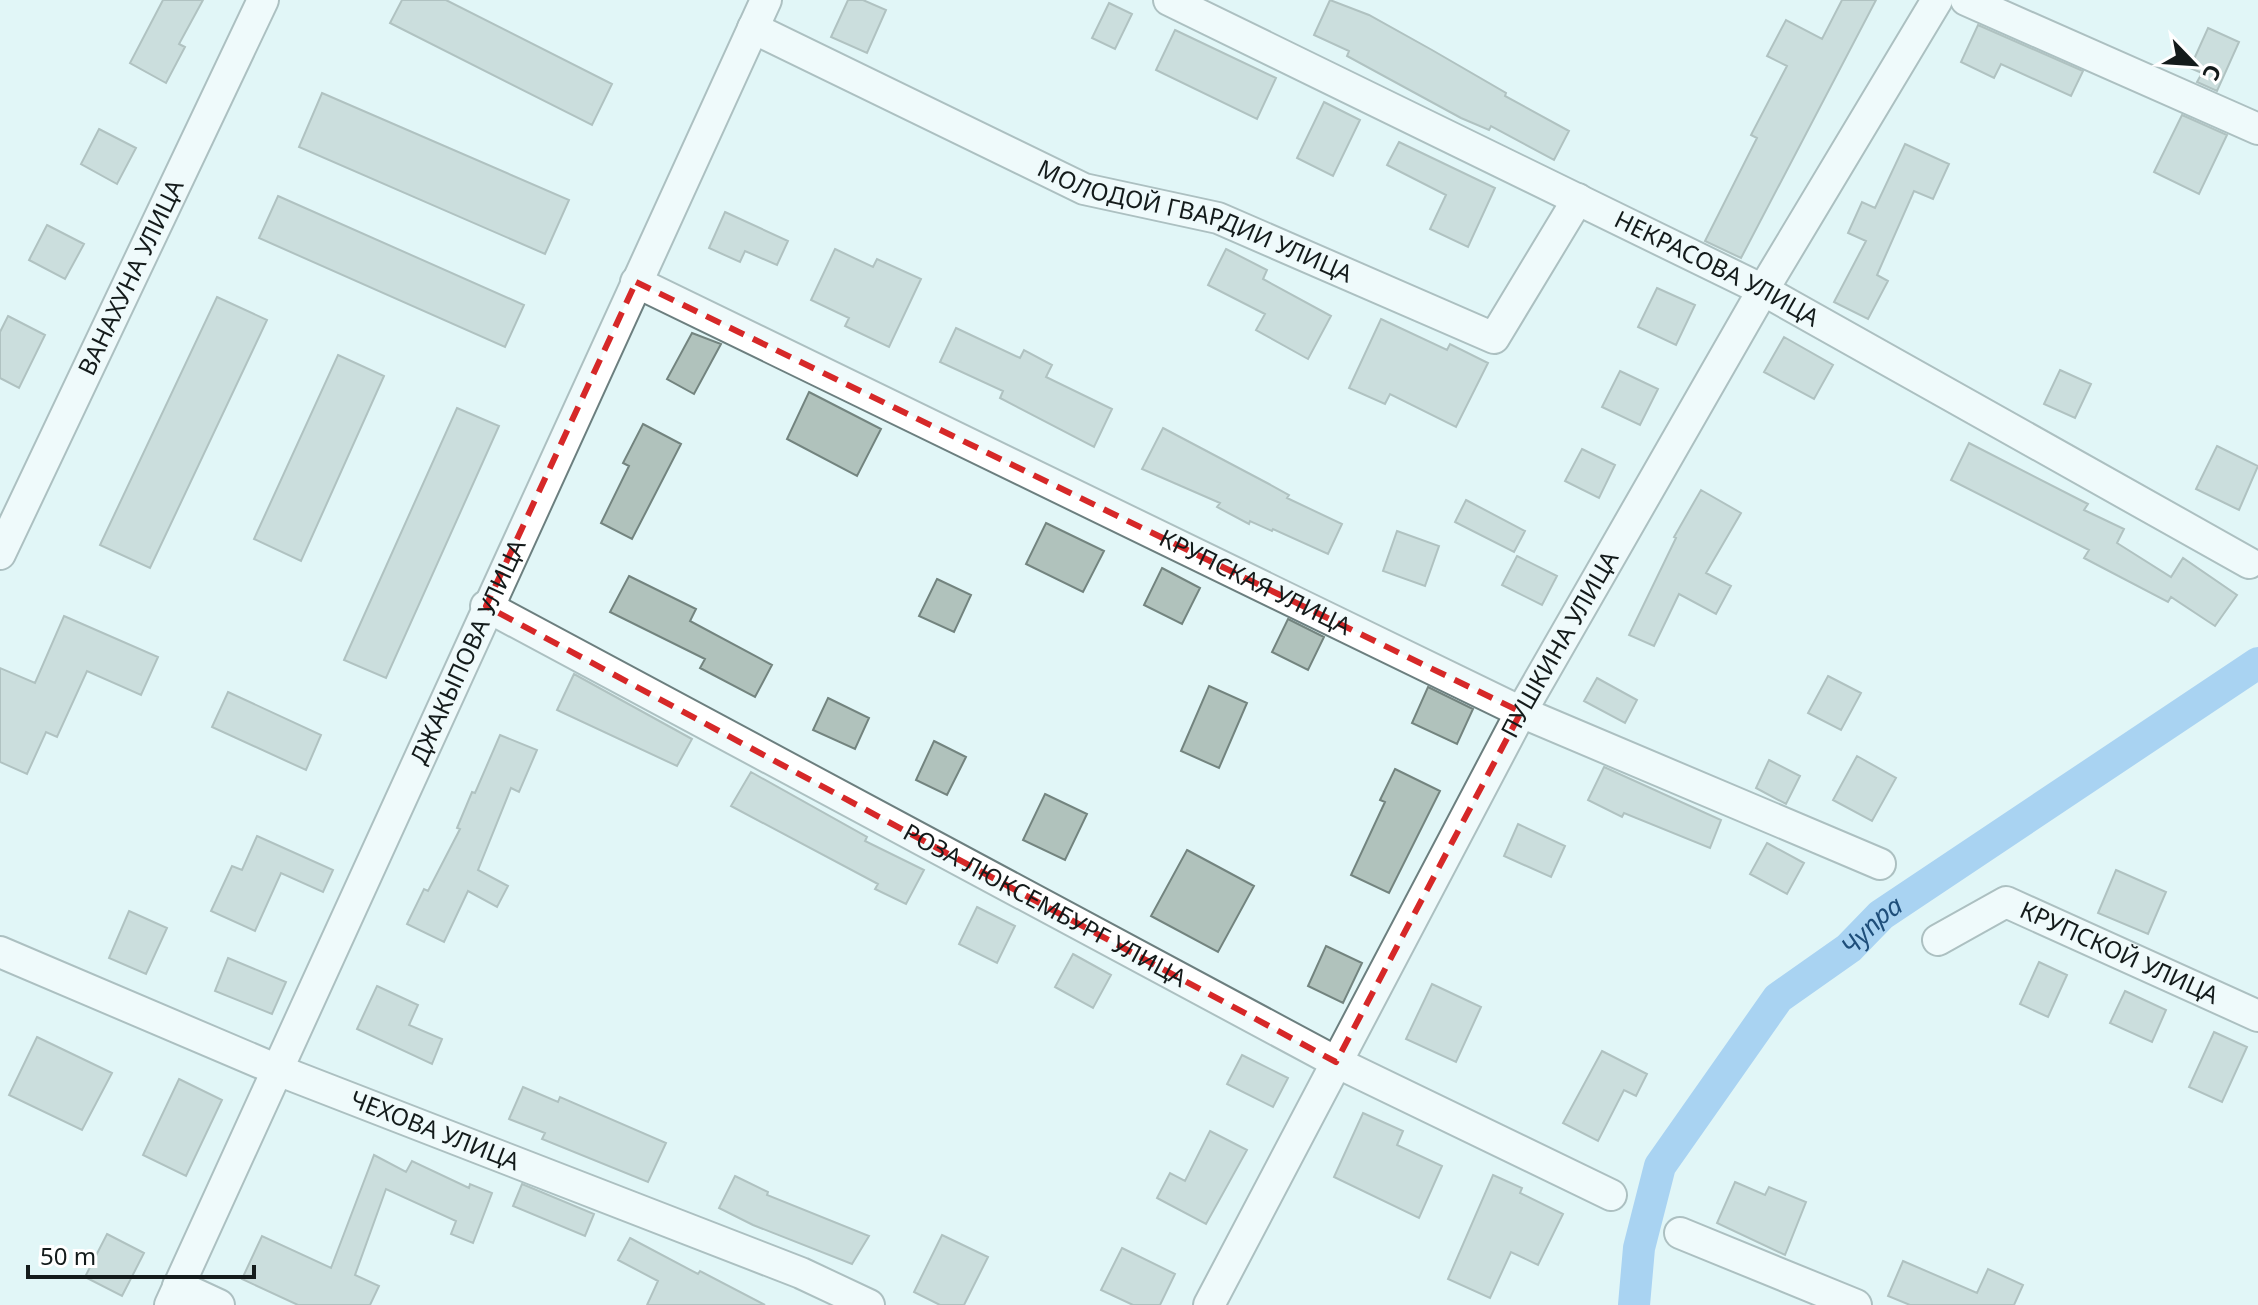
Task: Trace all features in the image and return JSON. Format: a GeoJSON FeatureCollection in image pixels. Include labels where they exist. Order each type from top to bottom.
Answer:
{"type":"FeatureCollection","features":[{"type":"Feature","properties":{"kind":"street","name":"ВАНАХУНА УЛИЦА"},"geometry":{"type":"LineString","coordinates":[[0,554],[263,0]]}},
{"type":"Feature","properties":{"kind":"street","name":"ДЖАКЫПОВА УЛИЦА"},"geometry":{"type":"LineString","coordinates":[[174,1296],[486,606],[766,0]]}},
{"type":"Feature","properties":{"kind":"street","name":"НЕКРАСОВА УЛИЦА"},"geometry":{"type":"LineString","coordinates":[[1169,0],[1763,290],[2249,563]]}},
{"type":"Feature","properties":{"kind":"street","name":"ПУШКИНА УЛИЦА"},"geometry":{"type":"LineString","coordinates":[[1209,1305],[1521,712],[1763,290],[1937,0]]}},
{"type":"Feature","properties":{"kind":"street"},"geometry":{"type":"LineString","coordinates":[[1966,0],[2258,129]]}},
{"type":"Feature","properties":{"kind":"street","name":"МОЛОДОЙ ГВАРДИИ УЛИЦА"},"geometry":{"type":"LineString","coordinates":[[753,28],[1084,189],[1218,218],[1494,338],[1578,199]]}},
{"type":"Feature","properties":{"kind":"street","name":"КРУПСКАЯ УЛИЦА"},"geometry":{"type":"LineString","coordinates":[[636,282],[1521,712],[1880,864]]}},
{"type":"Feature","properties":{"kind":"street","name":"РОЗА ЛЮКСЕМБУРГ УЛИЦА"},"geometry":{"type":"LineString","coordinates":[[486,606],[1336,1062],[1611,1195]]}},
{"type":"Feature","properties":{"kind":"street","name":"КРУПСКОЙ УЛИЦА"},"geometry":{"type":"LineString","coordinates":[[1938,940],[2006,902],[2258,1016]]}},
{"type":"Feature","properties":{"kind":"street","name":"ЧЕХОВА УЛИЦА"},"geometry":{"type":"LineString","coordinates":[[0,952],[275,1069],[801,1273],[869,1305]]}},
{"type":"Feature","properties":{"kind":"street"},"geometry":{"type":"LineString","coordinates":[[1680,1233],[1856,1305]]}},
{"type":"Feature","properties":{"kind":"street"},"geometry":{"type":"LineString","coordinates":[[174,1296],[219,1305]]}},
{"type":"Feature","properties":{"kind":"highlighted area"},"geometry":{"type":"Polygon","coordinates":[[[636,282],[1521,712],[1336,1062],[486,606],[636,282]]]}},
{"type":"Feature","properties":{"kind":"building"},"geometry":{"type":"Polygon","coordinates":[[[163,0],[203,0],[179,44],[185,47],[166,83],[130,63],[163,0]]]}},
{"type":"Feature","properties":{"kind":"building"},"geometry":{"type":"Polygon","coordinates":[[[402,0],[446,0],[612,84],[592,125],[390,23],[402,0]]]}},
{"type":"Feature","properties":{"kind":"building"},"geometry":{"type":"Polygon","coordinates":[[[848,0],[863,0],[886,10],[867,53],[831,37],[848,0]]]}},
{"type":"Feature","properties":{"kind":"building"},"geometry":{"type":"Polygon","coordinates":[[[1330,0],[1369,15],[1569,131],[1554,160],[1491,126],[1489,130],[1461,118],[1347,56],[1349,51],[1314,35],[1330,0]]]}},
{"type":"Feature","properties":{"kind":"building"},"geometry":{"type":"Polygon","coordinates":[[[1842,0],[1876,0],[1741,258],[1705,241],[1757,138],[1751,135],[1787,66],[1767,56],[1786,20],[1822,39],[1842,0]]]}},
{"type":"Feature","properties":{"kind":"building"},"geometry":{"type":"Polygon","coordinates":[[[1109,3],[1132,14],[1115,49],[1092,38],[1109,3]]]}},
{"type":"Feature","properties":{"kind":"building"},"geometry":{"type":"Polygon","coordinates":[[[1978,25],[2083,71],[2071,96],[2001,64],[1994,78],[1961,62],[1978,25]]]}},
{"type":"Feature","properties":{"kind":"building"},"geometry":{"type":"Polygon","coordinates":[[[2208,28],[2239,42],[2217,91],[2197,82],[2202,73],[2190,68],[2208,28]]]}},
{"type":"Feature","properties":{"kind":"building"},"geometry":{"type":"Polygon","coordinates":[[[1175,30],[1276,78],[1257,119],[1156,70],[1175,30]]]}},
{"type":"Feature","properties":{"kind":"building"},"geometry":{"type":"Polygon","coordinates":[[[322,93],[569,200],[545,254],[299,147],[322,93]]]}},
{"type":"Feature","properties":{"kind":"building"},"geometry":{"type":"Polygon","coordinates":[[[1324,102],[1360,120],[1333,176],[1297,158],[1324,102]]]}},
{"type":"Feature","properties":{"kind":"building"},"geometry":{"type":"Polygon","coordinates":[[[2182,115],[2227,135],[2199,194],[2154,172],[2182,115]]]}},
{"type":"Feature","properties":{"kind":"building"},"geometry":{"type":"Polygon","coordinates":[[[99,129],[136,148],[117,184],[81,164],[99,129]]]}},
{"type":"Feature","properties":{"kind":"building"},"geometry":{"type":"Polygon","coordinates":[[[1399,142],[1495,188],[1468,247],[1430,229],[1446,195],[1387,165],[1399,142]]]}},
{"type":"Feature","properties":{"kind":"building"},"geometry":{"type":"Polygon","coordinates":[[[1905,144],[1949,164],[1933,199],[1914,191],[1877,275],[1888,281],[1868,319],[1834,302],[1866,241],[1848,233],[1862,202],[1875,208],[1905,144]]]}},
{"type":"Feature","properties":{"kind":"building"},"geometry":{"type":"Polygon","coordinates":[[[278,196],[524,305],[505,347],[259,238],[278,196]]]}},
{"type":"Feature","properties":{"kind":"building"},"geometry":{"type":"Polygon","coordinates":[[[725,212],[788,241],[777,265],[745,251],[740,262],[709,248],[725,212]]]}},
{"type":"Feature","properties":{"kind":"building"},"geometry":{"type":"Polygon","coordinates":[[[47,225],[84,244],[65,279],[29,260],[47,225]]]}},
{"type":"Feature","properties":{"kind":"building"},"geometry":{"type":"Polygon","coordinates":[[[835,249],[873,267],[877,259],[921,279],[889,347],[845,326],[849,318],[811,300],[835,249]]]}},
{"type":"Feature","properties":{"kind":"building"},"geometry":{"type":"Polygon","coordinates":[[[1226,249],[1267,270],[1263,279],[1331,316],[1308,359],[1256,330],[1265,314],[1208,285],[1226,249]]]}},
{"type":"Feature","properties":{"kind":"building"},"geometry":{"type":"Polygon","coordinates":[[[1657,288],[1695,305],[1676,345],[1638,327],[1657,288]]]}},
{"type":"Feature","properties":{"kind":"building"},"geometry":{"type":"Polygon","coordinates":[[[217,297],[267,320],[150,568],[100,545],[217,297]]]}},
{"type":"Feature","properties":{"kind":"building"},"geometry":{"type":"Polygon","coordinates":[[[8,316],[45,335],[19,388],[0,378],[0,332],[8,316]]]}},
{"type":"Feature","properties":{"kind":"building"},"geometry":{"type":"Polygon","coordinates":[[[1381,319],[1447,350],[1450,344],[1488,363],[1456,427],[1390,394],[1385,404],[1349,388],[1381,319]]]}},
{"type":"Feature","properties":{"kind":"building"},"geometry":{"type":"Polygon","coordinates":[[[956,328],[1020,358],[1024,350],[1052,365],[1046,377],[1112,409],[1094,447],[1000,398],[1003,391],[940,362],[956,328]]]}},
{"type":"Feature","properties":{"kind":"building"},"geometry":{"type":"Polygon","coordinates":[[[692,333],[721,344],[694,394],[667,379],[692,333]]]}},
{"type":"Feature","properties":{"kind":"building"},"geometry":{"type":"Polygon","coordinates":[[[1784,337],[1833,365],[1814,399],[1764,372],[1784,337]]]}},
{"type":"Feature","properties":{"kind":"building"},"geometry":{"type":"Polygon","coordinates":[[[338,355],[384,376],[301,561],[254,539],[338,355]]]}},
{"type":"Feature","properties":{"kind":"building"},"geometry":{"type":"Polygon","coordinates":[[[2060,370],[2091,384],[2075,418],[2044,404],[2060,370]]]}},
{"type":"Feature","properties":{"kind":"building"},"geometry":{"type":"Polygon","coordinates":[[[1620,371],[1658,389],[1640,425],[1602,407],[1620,371]]]}},
{"type":"Feature","properties":{"kind":"building"},"geometry":{"type":"Polygon","coordinates":[[[809,392],[881,429],[857,476],[787,439],[809,392]]]}},
{"type":"Feature","properties":{"kind":"building"},"geometry":{"type":"Polygon","coordinates":[[[457,408],[499,426],[386,678],[344,660],[457,408]]]}},
{"type":"Feature","properties":{"kind":"building"},"geometry":{"type":"Polygon","coordinates":[[[643,424],[681,444],[632,539],[601,523],[629,466],[623,463],[643,424]]]}},
{"type":"Feature","properties":{"kind":"building"},"geometry":{"type":"Polygon","coordinates":[[[1163,428],[1289,495],[1287,498],[1342,524],[1328,554],[1273,529],[1250,521],[1249,524],[1217,507],[1220,503],[1142,469],[1163,428]]]}},
{"type":"Feature","properties":{"kind":"building"},"geometry":{"type":"Polygon","coordinates":[[[1969,443],[2088,504],[2084,510],[2124,529],[2117,543],[2171,577],[2183,558],[2237,595],[2215,626],[2171,597],[2168,602],[2084,558],[2089,550],[1951,480],[1969,443]]]}},
{"type":"Feature","properties":{"kind":"building"},"geometry":{"type":"Polygon","coordinates":[[[2217,446],[2258,466],[2239,510],[2196,489],[2217,446]]]}},
{"type":"Feature","properties":{"kind":"building"},"geometry":{"type":"Polygon","coordinates":[[[1582,449],[1615,465],[1599,498],[1565,481],[1582,449]]]}},
{"type":"Feature","properties":{"kind":"building"},"geometry":{"type":"Polygon","coordinates":[[[1701,490],[1741,513],[1706,573],[1731,586],[1716,614],[1679,594],[1654,646],[1629,635],[1674,537],[1701,490]]]}},
{"type":"Feature","properties":{"kind":"building"},"geometry":{"type":"Polygon","coordinates":[[[1466,500],[1525,531],[1514,552],[1455,522],[1466,500]]]}},
{"type":"Feature","properties":{"kind":"building"},"geometry":{"type":"Polygon","coordinates":[[[1046,523],[1104,551],[1083,592],[1026,564],[1046,523]]]}},
{"type":"Feature","properties":{"kind":"building"},"geometry":{"type":"Polygon","coordinates":[[[1397,531],[1439,546],[1425,586],[1383,571],[1397,531]]]}},
{"type":"Feature","properties":{"kind":"building"},"geometry":{"type":"Polygon","coordinates":[[[1517,556],[1557,576],[1542,605],[1502,585],[1517,556]]]}},
{"type":"Feature","properties":{"kind":"building"},"geometry":{"type":"Polygon","coordinates":[[[1162,568],[1200,588],[1182,624],[1144,605],[1162,568]]]}},
{"type":"Feature","properties":{"kind":"building"},"geometry":{"type":"Polygon","coordinates":[[[629,576],[696,609],[690,621],[772,665],[755,697],[700,668],[705,659],[610,612],[629,576]]]}},
{"type":"Feature","properties":{"kind":"building"},"geometry":{"type":"Polygon","coordinates":[[[937,579],[971,595],[954,632],[919,616],[937,579]]]}},
{"type":"Feature","properties":{"kind":"building"},"geometry":{"type":"Polygon","coordinates":[[[64,616],[158,657],[141,695],[87,671],[57,737],[46,732],[27,774],[0,762],[0,668],[35,683],[64,616]]]}},
{"type":"Feature","properties":{"kind":"building"},"geometry":{"type":"Polygon","coordinates":[[[1288,619],[1324,637],[1308,670],[1272,652],[1288,619]]]}},
{"type":"Feature","properties":{"kind":"building"},"geometry":{"type":"Polygon","coordinates":[[[574,674],[692,739],[677,766],[557,710],[574,674]]]}},
{"type":"Feature","properties":{"kind":"building"},"geometry":{"type":"Polygon","coordinates":[[[1828,676],[1861,693],[1841,730],[1808,713],[1828,676]]]}},
{"type":"Feature","properties":{"kind":"building"},"geometry":{"type":"Polygon","coordinates":[[[1597,678],[1637,700],[1625,723],[1584,701],[1597,678]]]}},
{"type":"Feature","properties":{"kind":"building"},"geometry":{"type":"Polygon","coordinates":[[[1209,686],[1247,703],[1219,768],[1181,751],[1209,686]]]}},
{"type":"Feature","properties":{"kind":"building"},"geometry":{"type":"Polygon","coordinates":[[[1428,687],[1473,709],[1457,744],[1412,723],[1428,687]]]}},
{"type":"Feature","properties":{"kind":"building"},"geometry":{"type":"Polygon","coordinates":[[[228,692],[321,735],[306,770],[212,727],[228,692]]]}},
{"type":"Feature","properties":{"kind":"building"},"geometry":{"type":"Polygon","coordinates":[[[828,698],[869,718],[855,749],[813,730],[828,698]]]}},
{"type":"Feature","properties":{"kind":"building"},"geometry":{"type":"Polygon","coordinates":[[[500,735],[537,750],[519,792],[511,788],[478,870],[508,886],[497,907],[468,891],[444,942],[407,924],[460,829],[457,828],[472,792],[475,793],[500,735]]]}},
{"type":"Feature","properties":{"kind":"building"},"geometry":{"type":"Polygon","coordinates":[[[934,741],[966,757],[947,795],[916,780],[934,741]]]}},
{"type":"Feature","properties":{"kind":"building"},"geometry":{"type":"Polygon","coordinates":[[[1857,756],[1896,778],[1872,821],[1833,800],[1857,756]]]}},
{"type":"Feature","properties":{"kind":"building"},"geometry":{"type":"Polygon","coordinates":[[[1769,760],[1800,776],[1786,804],[1756,788],[1769,760]]]}},
{"type":"Feature","properties":{"kind":"building"},"geometry":{"type":"Polygon","coordinates":[[[1604,767],[1721,820],[1710,848],[1624,813],[1622,817],[1588,800],[1604,767]]]}},
{"type":"Feature","properties":{"kind":"building"},"geometry":{"type":"Polygon","coordinates":[[[1395,769],[1440,791],[1389,893],[1351,875],[1385,802],[1380,800],[1395,769]]]}},
{"type":"Feature","properties":{"kind":"building"},"geometry":{"type":"Polygon","coordinates":[[[751,772],[867,837],[865,841],[924,870],[906,904],[875,889],[878,884],[731,806],[751,772]]]}},
{"type":"Feature","properties":{"kind":"building"},"geometry":{"type":"Polygon","coordinates":[[[1045,794],[1087,814],[1065,860],[1023,840],[1045,794]]]}},
{"type":"Feature","properties":{"kind":"building"},"geometry":{"type":"Polygon","coordinates":[[[1518,824],[1565,846],[1551,877],[1504,856],[1518,824]]]}},
{"type":"Feature","properties":{"kind":"building"},"geometry":{"type":"Polygon","coordinates":[[[257,836],[333,870],[323,892],[281,873],[255,931],[211,911],[232,866],[242,870],[257,836]]]}},
{"type":"Feature","properties":{"kind":"building"},"geometry":{"type":"Polygon","coordinates":[[[1767,843],[1804,863],[1787,894],[1750,874],[1767,843]]]}},
{"type":"Feature","properties":{"kind":"building"},"geometry":{"type":"Polygon","coordinates":[[[1187,850],[1254,886],[1218,952],[1151,916],[1187,850]]]}},
{"type":"Feature","properties":{"kind":"building"},"geometry":{"type":"Polygon","coordinates":[[[2116,870],[2166,892],[2148,934],[2098,913],[2116,870]]]}},
{"type":"Feature","properties":{"kind":"building"},"geometry":{"type":"Polygon","coordinates":[[[977,907],[1015,926],[997,963],[959,944],[977,907]]]}},
{"type":"Feature","properties":{"kind":"building"},"geometry":{"type":"Polygon","coordinates":[[[129,911],[167,928],[146,974],[109,958],[129,911]]]}},
{"type":"Feature","properties":{"kind":"building"},"geometry":{"type":"Polygon","coordinates":[[[1326,946],[1362,963],[1343,1003],[1308,986],[1326,946]]]}},
{"type":"Feature","properties":{"kind":"building"},"geometry":{"type":"Polygon","coordinates":[[[1073,954],[1111,975],[1093,1008],[1055,987],[1073,954]]]}},
{"type":"Feature","properties":{"kind":"building"},"geometry":{"type":"Polygon","coordinates":[[[228,958],[286,982],[272,1014],[215,991],[228,958]]]}},
{"type":"Feature","properties":{"kind":"building"},"geometry":{"type":"Polygon","coordinates":[[[2039,962],[2067,975],[2048,1017],[2020,1004],[2039,962]]]}},
{"type":"Feature","properties":{"kind":"building"},"geometry":{"type":"Polygon","coordinates":[[[1432,984],[1481,1007],[1456,1062],[1406,1039],[1432,984]]]}},
{"type":"Feature","properties":{"kind":"building"},"geometry":{"type":"Polygon","coordinates":[[[377,986],[418,1005],[409,1025],[442,1039],[432,1064],[357,1029],[377,986]]]}},
{"type":"Feature","properties":{"kind":"building"},"geometry":{"type":"Polygon","coordinates":[[[2125,991],[2166,1010],[2152,1042],[2110,1023],[2125,991]]]}},
{"type":"Feature","properties":{"kind":"building"},"geometry":{"type":"Polygon","coordinates":[[[2214,1032],[2247,1047],[2222,1102],[2189,1087],[2214,1032]]]}},
{"type":"Feature","properties":{"kind":"building"},"geometry":{"type":"Polygon","coordinates":[[[37,1037],[112,1073],[82,1130],[9,1095],[37,1037]]]}},
{"type":"Feature","properties":{"kind":"building"},"geometry":{"type":"Polygon","coordinates":[[[1602,1051],[1647,1074],[1636,1096],[1624,1090],[1598,1141],[1563,1123],[1602,1051]]]}},
{"type":"Feature","properties":{"kind":"building"},"geometry":{"type":"Polygon","coordinates":[[[1242,1055],[1288,1078],[1273,1107],[1227,1084],[1242,1055]]]}},
{"type":"Feature","properties":{"kind":"building"},"geometry":{"type":"Polygon","coordinates":[[[179,1079],[222,1100],[186,1176],[143,1155],[179,1079]]]}},
{"type":"Feature","properties":{"kind":"building"},"geometry":{"type":"Polygon","coordinates":[[[523,1087],[558,1102],[560,1097],[666,1143],[648,1182],[542,1139],[545,1133],[509,1119],[523,1087]]]}},
{"type":"Feature","properties":{"kind":"building"},"geometry":{"type":"Polygon","coordinates":[[[1363,1113],[1403,1131],[1397,1145],[1442,1166],[1419,1218],[1334,1177],[1363,1113]]]}},
{"type":"Feature","properties":{"kind":"building"},"geometry":{"type":"Polygon","coordinates":[[[1210,1131],[1247,1150],[1206,1224],[1157,1198],[1170,1173],[1185,1181],[1210,1131]]]}},
{"type":"Feature","properties":{"kind":"building"},"geometry":{"type":"Polygon","coordinates":[[[374,1155],[406,1172],[412,1161],[469,1188],[470,1184],[492,1193],[473,1243],[451,1234],[456,1221],[386,1189],[355,1275],[379,1286],[370,1305],[298,1305],[242,1279],[262,1236],[331,1268],[374,1155]]]}},
{"type":"Feature","properties":{"kind":"building"},"geometry":{"type":"Polygon","coordinates":[[[1493,1175],[1522,1188],[1520,1193],[1563,1214],[1538,1265],[1511,1252],[1490,1298],[1448,1279],[1493,1175]]]}},
{"type":"Feature","properties":{"kind":"building"},"geometry":{"type":"Polygon","coordinates":[[[735,1176],[768,1192],[767,1195],[869,1236],[852,1264],[753,1225],[719,1208],[735,1176]]]}},
{"type":"Feature","properties":{"kind":"building"},"geometry":{"type":"Polygon","coordinates":[[[1735,1182],[1765,1195],[1769,1187],[1806,1202],[1785,1255],[1717,1223],[1735,1182]]]}},
{"type":"Feature","properties":{"kind":"building"},"geometry":{"type":"Polygon","coordinates":[[[522,1184],[594,1214],[585,1236],[513,1206],[522,1184]]]}},
{"type":"Feature","properties":{"kind":"building"},"geometry":{"type":"Polygon","coordinates":[[[107,1234],[144,1253],[122,1296],[85,1277],[107,1234]]]}},
{"type":"Feature","properties":{"kind":"building"},"geometry":{"type":"Polygon","coordinates":[[[942,1235],[988,1257],[964,1305],[940,1305],[914,1292],[942,1235]]]}},
{"type":"Feature","properties":{"kind":"building"},"geometry":{"type":"Polygon","coordinates":[[[630,1238],[765,1305],[647,1305],[658,1281],[618,1260],[630,1238]]]}},
{"type":"Feature","properties":{"kind":"building"},"geometry":{"type":"Polygon","coordinates":[[[1122,1248],[1175,1274],[1160,1305],[1133,1305],[1101,1290],[1122,1248]]]}},
{"type":"Feature","properties":{"kind":"building"},"geometry":{"type":"Polygon","coordinates":[[[1903,1261],[1977,1293],[1988,1269],[2023,1285],[2014,1305],[1910,1305],[1888,1296],[1903,1261]]]}},
{"type":"Feature","properties":{"kind":"waterway","name":"Чупра"},"geometry":{"type":"LineString","coordinates":[[1634,1305],[1639,1248],[1660,1166],[1778,998],[1849,948],[1881,915],[2258,663]]}}]}
